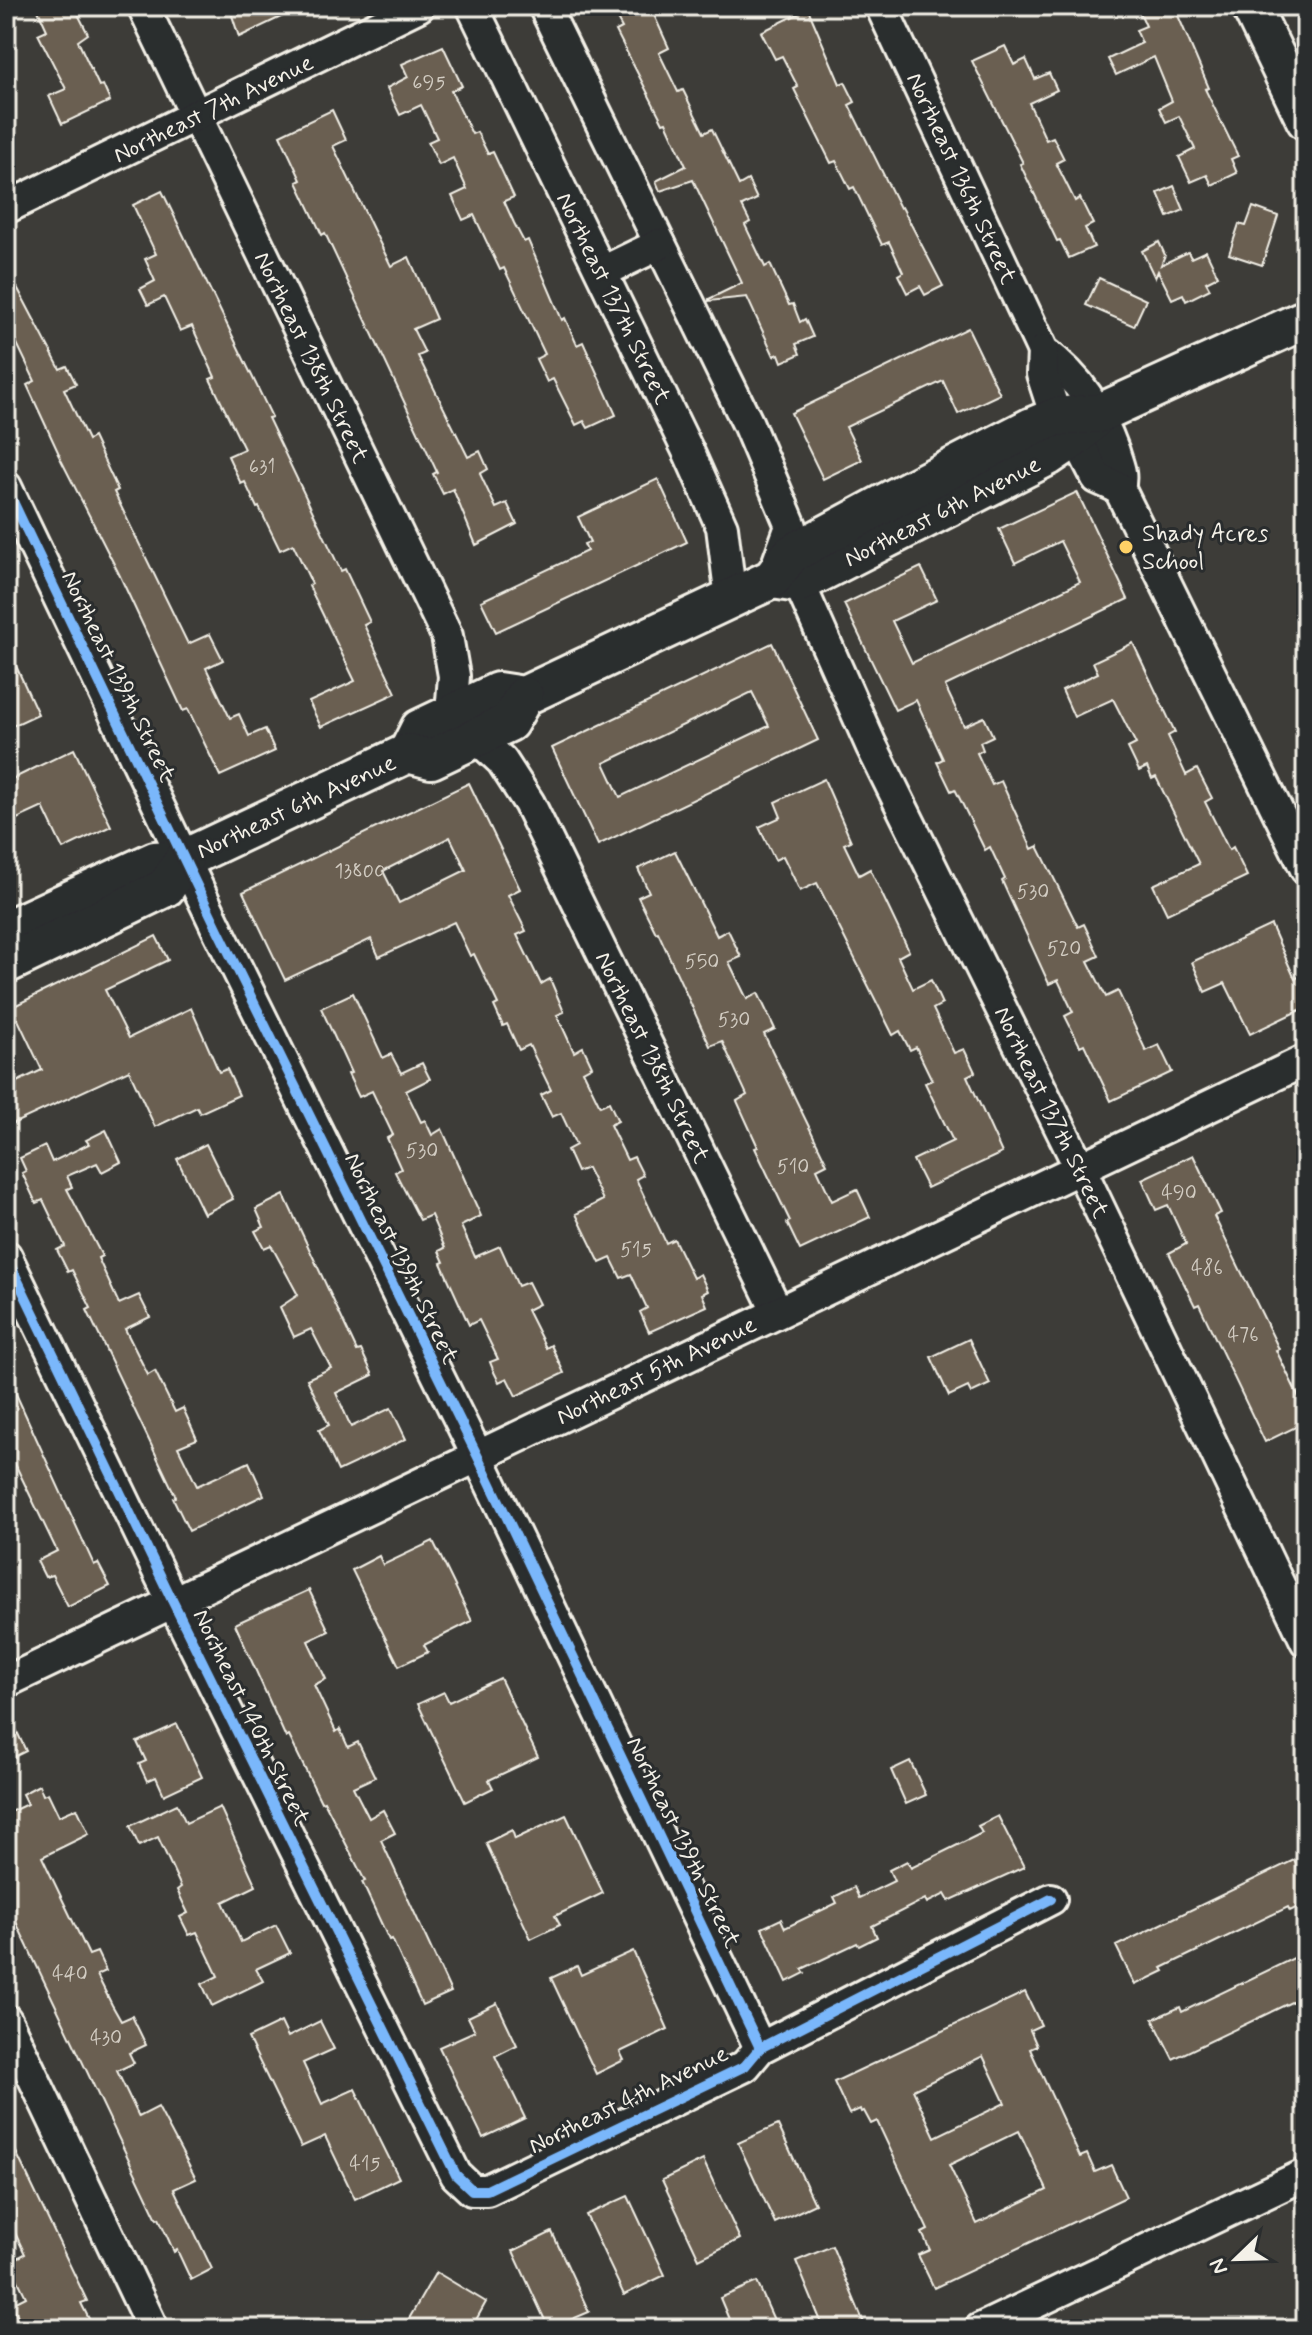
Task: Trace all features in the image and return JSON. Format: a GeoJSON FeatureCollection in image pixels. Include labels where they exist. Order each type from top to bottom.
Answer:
{"type":"FeatureCollection","features":[{"type":"Feature","properties":{"kind":"main road"},"geometry":{"type":"LineString","coordinates":[[1251,6],[1306,120]]}},
{"type":"Feature","properties":{"kind":"main road","name":"Northeast 6th Avenue"},"geometry":{"type":"LineString","coordinates":[[6,930],[155,861],[184,859],[408,753],[431,759],[464,726],[509,722],[511,694],[731,599],[786,581],[791,554],[906,492],[1077,423],[1306,319]]}},
{"type":"Feature","properties":{"kind":"main road","name":"Northeast 6th Avenue"},"geometry":{"type":"LineString","coordinates":[[6,964],[166,887],[184,859]]}},
{"type":"Feature","properties":{"kind":"street","name":"Northeast 138th Street"},"geometry":{"type":"LineString","coordinates":[[143,6],[447,636],[464,726],[502,761],[529,803],[777,1311]]}},
{"type":"Feature","properties":{"kind":"street","name":"Northeast 7th Avenue"},"geometry":{"type":"LineString","coordinates":[[6,208],[419,6]]}},
{"type":"Feature","properties":{"kind":"street","name":"Northeast 137th Street"},"geometry":{"type":"LineString","coordinates":[[472,6],[722,527],[731,599]]}},
{"type":"Feature","properties":{"kind":"street"},"geometry":{"type":"LineString","coordinates":[[544,6],[748,424],[791,526],[786,581]]}},
{"type":"Feature","properties":{"kind":"street","name":"Northeast 136th Street"},"geometry":{"type":"LineString","coordinates":[[881,6],[1043,351],[1042,374],[1077,423],[1122,476],[1119,488],[1306,869]]}},
{"type":"Feature","properties":{"kind":"street"},"geometry":{"type":"LineString","coordinates":[[602,272],[660,244]]}},
{"type":"Feature","properties":{"kind":"street","name":"Northeast 136th Street"},"geometry":{"type":"LineString","coordinates":[[1043,351],[1065,367],[1077,423]]}},
{"type":"Feature","properties":{"kind":"street","name":"Northeast 139th Street"},"geometry":{"type":"LineString","coordinates":[[6,487],[184,859],[478,1457],[760,2048]]}},
{"type":"Feature","properties":{"kind":"street","name":"Northeast 137th Street"},"geometry":{"type":"LineString","coordinates":[[786,581],[871,745],[1081,1170],[1306,1641]]}},
{"type":"Feature","properties":{"kind":"street"},"geometry":{"type":"LineString","coordinates":[[447,636],[479,678],[511,694]]}},
{"type":"Feature","properties":{"kind":"street","name":"Northeast 138th Street"},"geometry":{"type":"LineString","coordinates":[[511,694],[518,754],[529,803]]}},
{"type":"Feature","properties":{"kind":"street","name":"Northeast 5th Avenue"},"geometry":{"type":"LineString","coordinates":[[6,1682],[1306,1060]]}},
{"type":"Feature","properties":{"kind":"street","name":"Northeast 140th Street"},"geometry":{"type":"LineString","coordinates":[[6,1256],[456,2175],[472,2190]]}},
{"type":"Feature","properties":{"kind":"street","name":"Northeast 4th Avenue"},"geometry":{"type":"LineString","coordinates":[[472,2190],[487,2190],[745,2066],[760,2048],[1051,1899]]}},
{"type":"Feature","properties":{"kind":"street"},"geometry":{"type":"LineString","coordinates":[[6,2020],[153,2329]]}},
{"type":"Feature","properties":{"kind":"street"},"geometry":{"type":"LineString","coordinates":[[980,2329],[1306,2174]]}},
{"type":"Feature","properties":{"kind":"building"},"geometry":{"type":"Polygon","coordinates":[[[36,6],[74,6],[88,34],[78,41],[99,86],[103,85],[110,101],[62,124],[49,96],[66,89],[38,34],[47,30],[36,6]]]}},
{"type":"Feature","properties":{"kind":"building"},"geometry":{"type":"Polygon","coordinates":[[[229,6],[304,6],[239,37],[229,6]]]}},
{"type":"Feature","properties":{"kind":"building"},"geometry":{"type":"Polygon","coordinates":[[[610,6],[650,6],[669,48],[659,53],[678,92],[683,90],[704,133],[712,129],[739,185],[748,180],[757,199],[742,206],[750,222],[745,225],[765,267],[770,264],[789,305],[793,304],[800,322],[805,319],[813,337],[796,344],[800,354],[782,362],[779,354],[774,356],[747,297],[709,301],[742,283],[693,180],[660,191],[656,181],[686,166],[666,122],[663,123],[616,31],[622,28],[610,6]]]}},
{"type":"Feature","properties":{"kind":"building"},"geometry":{"type":"Polygon","coordinates":[[[1137,6],[1174,6],[1209,88],[1205,89],[1238,156],[1231,159],[1237,173],[1212,185],[1207,175],[1191,182],[1179,157],[1195,149],[1179,116],[1166,122],[1159,108],[1172,101],[1154,57],[1116,75],[1108,59],[1142,43],[1136,30],[1146,26],[1137,6]]]}},
{"type":"Feature","properties":{"kind":"building"},"geometry":{"type":"Polygon","coordinates":[[[808,9],[840,84],[845,82],[855,102],[849,105],[943,286],[925,295],[920,286],[907,293],[898,275],[903,272],[889,242],[882,245],[854,187],[850,189],[836,161],[831,163],[794,89],[798,87],[782,56],[775,59],[761,32],[808,9]]]}},
{"type":"Feature","properties":{"kind":"building"},"geometry":{"type":"Polygon","coordinates":[[[443,46],[462,86],[451,91],[472,134],[477,132],[488,154],[493,152],[514,197],[504,201],[514,223],[524,242],[528,240],[562,320],[565,318],[577,345],[583,342],[616,415],[588,428],[584,421],[576,425],[553,379],[547,382],[536,359],[545,354],[504,268],[500,270],[474,215],[463,220],[452,196],[467,189],[453,158],[439,165],[428,142],[437,138],[421,105],[400,115],[387,88],[408,77],[402,64],[443,46]]]}},
{"type":"Feature","properties":{"kind":"building"},"geometry":{"type":"Polygon","coordinates":[[[1005,46],[1014,65],[1026,59],[1035,79],[1049,73],[1057,90],[1029,103],[1046,140],[1053,137],[1064,159],[1056,163],[1075,201],[1080,198],[1093,224],[1085,228],[1094,247],[1069,258],[1060,240],[1057,241],[1020,164],[1023,163],[972,61],[1005,46]]]}},
{"type":"Feature","properties":{"kind":"building"},"geometry":{"type":"Polygon","coordinates":[[[332,110],[346,140],[333,146],[391,266],[409,257],[436,319],[413,329],[425,353],[418,356],[468,457],[480,451],[488,469],[480,474],[496,508],[507,503],[517,524],[476,545],[453,489],[443,494],[433,474],[437,472],[325,233],[322,235],[297,182],[301,180],[280,135],[332,110]]]}},
{"type":"Feature","properties":{"kind":"building"},"geometry":{"type":"Polygon","coordinates":[[[1174,186],[1184,210],[1168,217],[1158,193],[1174,186]]]}},
{"type":"Feature","properties":{"kind":"building"},"geometry":{"type":"Polygon","coordinates":[[[162,191],[272,417],[268,418],[341,571],[345,569],[370,622],[364,625],[396,693],[321,727],[309,702],[355,681],[309,586],[312,584],[293,544],[280,550],[259,507],[245,482],[241,484],[228,456],[244,449],[210,379],[215,377],[192,326],[180,331],[164,297],[148,305],[140,289],[155,281],[145,259],[156,254],[133,205],[162,191]]]}},
{"type":"Feature","properties":{"kind":"building"},"geometry":{"type":"Polygon","coordinates":[[[1253,207],[1278,216],[1262,265],[1229,254],[1239,224],[1246,226],[1253,207]]]}},
{"type":"Feature","properties":{"kind":"building"},"geometry":{"type":"Polygon","coordinates":[[[1159,242],[1165,255],[1161,265],[1188,252],[1191,258],[1206,251],[1218,276],[1206,282],[1210,289],[1186,301],[1183,294],[1172,299],[1158,271],[1155,278],[1142,251],[1159,242]]]}},
{"type":"Feature","properties":{"kind":"building"},"geometry":{"type":"Polygon","coordinates":[[[6,266],[60,369],[67,366],[76,384],[64,389],[88,440],[93,437],[118,490],[114,492],[188,644],[210,634],[223,660],[206,668],[230,718],[239,714],[249,736],[265,729],[275,751],[220,776],[188,709],[183,711],[27,385],[35,381],[12,333],[6,336],[6,266]]]}},
{"type":"Feature","properties":{"kind":"building"},"geometry":{"type":"Polygon","coordinates":[[[1099,278],[1146,300],[1134,326],[1086,305],[1099,278]]]}},
{"type":"Feature","properties":{"kind":"building"},"geometry":{"type":"Polygon","coordinates":[[[968,328],[1000,394],[958,414],[943,381],[846,427],[862,460],[823,479],[791,413],[968,328]]]}},
{"type":"Feature","properties":{"kind":"building"},"geometry":{"type":"Polygon","coordinates":[[[658,479],[687,542],[496,632],[481,601],[587,551],[584,544],[590,542],[578,517],[658,479]]]}},
{"type":"Feature","properties":{"kind":"building"},"geometry":{"type":"Polygon","coordinates":[[[1077,492],[1128,599],[945,686],[964,726],[984,717],[993,736],[980,742],[983,750],[977,753],[992,785],[1001,781],[1032,849],[1038,846],[1078,927],[1084,924],[1099,956],[1088,961],[1106,997],[1118,991],[1146,1051],[1159,1045],[1172,1072],[1111,1101],[1084,1044],[1080,1046],[1065,1016],[1073,1012],[1058,980],[1049,984],[1002,881],[1005,879],[990,847],[985,850],[955,789],[951,791],[937,762],[943,759],[916,700],[895,710],[844,604],[921,567],[937,600],[892,621],[912,663],[1000,621],[1080,582],[1060,541],[1015,563],[999,529],[1077,492]]]}},
{"type":"Feature","properties":{"kind":"building"},"geometry":{"type":"Polygon","coordinates":[[[772,643],[818,740],[598,845],[552,748],[772,643]],[[752,692],[604,763],[620,797],[769,726],[752,692]]]}},
{"type":"Feature","properties":{"kind":"building"},"geometry":{"type":"Polygon","coordinates":[[[1133,643],[1175,732],[1168,736],[1186,775],[1197,769],[1212,798],[1205,802],[1229,850],[1233,847],[1247,876],[1167,914],[1153,885],[1199,864],[1156,777],[1152,779],[1147,767],[1139,771],[1128,748],[1136,744],[1113,699],[1074,717],[1062,690],[1098,673],[1093,662],[1133,643]]]}},
{"type":"Feature","properties":{"kind":"building"},"geometry":{"type":"Polygon","coordinates":[[[6,644],[38,714],[6,729],[6,644]]]}},
{"type":"Feature","properties":{"kind":"building"},"geometry":{"type":"Polygon","coordinates":[[[74,749],[111,826],[63,849],[43,807],[6,824],[6,782],[74,749]]]}},
{"type":"Feature","properties":{"kind":"building"},"geometry":{"type":"Polygon","coordinates":[[[824,779],[851,841],[844,844],[859,875],[870,869],[909,951],[898,957],[913,989],[931,980],[942,1004],[933,1009],[954,1053],[964,1049],[975,1072],[967,1076],[1002,1153],[927,1188],[913,1160],[953,1141],[925,1083],[932,1080],[916,1047],[910,1050],[900,1031],[893,1035],[817,883],[800,891],[783,856],[775,860],[759,827],[781,817],[775,802],[824,779]]]}},
{"type":"Feature","properties":{"kind":"building"},"geometry":{"type":"Polygon","coordinates":[[[469,783],[520,889],[508,895],[526,931],[517,935],[541,984],[550,979],[564,1012],[557,1015],[574,1052],[583,1047],[592,1066],[583,1071],[600,1106],[609,1102],[618,1121],[610,1125],[627,1160],[634,1157],[643,1175],[636,1179],[666,1243],[674,1239],[693,1278],[700,1274],[708,1291],[702,1294],[707,1306],[649,1332],[640,1312],[647,1308],[631,1274],[621,1278],[611,1258],[600,1263],[576,1214],[603,1200],[587,1168],[577,1172],[567,1150],[576,1145],[561,1113],[552,1117],[541,1095],[551,1090],[529,1045],[519,1050],[507,1024],[503,1026],[494,1006],[498,1004],[474,954],[470,956],[454,922],[379,957],[371,939],[285,980],[243,892],[469,783]],[[450,837],[383,871],[399,903],[466,870],[450,837]]]}},
{"type":"Feature","properties":{"kind":"building"},"geometry":{"type":"Polygon","coordinates":[[[675,851],[717,936],[728,930],[741,957],[729,962],[747,999],[758,993],[775,1029],[764,1034],[827,1164],[817,1169],[832,1201],[857,1189],[870,1217],[800,1250],[737,1101],[747,1095],[722,1041],[710,1046],[658,932],[638,897],[649,892],[638,869],[675,851]]]}},
{"type":"Feature","properties":{"kind":"building"},"geometry":{"type":"Polygon","coordinates":[[[1271,925],[1295,979],[1300,976],[1306,989],[1306,1007],[1250,1034],[1225,983],[1205,992],[1192,962],[1271,925]]]}},
{"type":"Feature","properties":{"kind":"building"},"geometry":{"type":"Polygon","coordinates":[[[156,936],[168,960],[105,990],[129,1038],[191,1008],[219,1072],[227,1069],[239,1095],[200,1113],[197,1107],[155,1127],[129,1070],[6,1127],[6,1087],[42,1070],[12,1007],[156,936]]]}},
{"type":"Feature","properties":{"kind":"building"},"geometry":{"type":"Polygon","coordinates":[[[353,993],[383,1058],[391,1054],[401,1073],[422,1063],[430,1079],[406,1091],[421,1122],[425,1120],[432,1135],[442,1129],[481,1216],[461,1226],[475,1257],[500,1246],[518,1286],[528,1282],[539,1304],[527,1310],[546,1348],[551,1345],[564,1373],[516,1396],[507,1378],[499,1382],[494,1372],[490,1362],[498,1359],[479,1320],[469,1325],[441,1263],[444,1262],[439,1251],[445,1248],[431,1215],[420,1220],[395,1172],[401,1169],[387,1138],[393,1135],[372,1091],[359,1097],[321,1008],[353,993]]]}},
{"type":"Feature","properties":{"kind":"building"},"geometry":{"type":"Polygon","coordinates":[[[106,1130],[121,1162],[102,1172],[97,1163],[67,1176],[72,1187],[67,1189],[102,1256],[98,1258],[119,1304],[139,1295],[150,1317],[125,1329],[148,1375],[155,1371],[175,1412],[183,1408],[197,1439],[178,1447],[197,1486],[249,1462],[264,1495],[189,1531],[173,1498],[176,1497],[87,1310],[91,1308],[72,1270],[68,1272],[57,1250],[65,1246],[43,1200],[36,1203],[22,1173],[26,1171],[20,1158],[45,1146],[52,1162],[89,1144],[86,1140],[106,1130]]]}},
{"type":"Feature","properties":{"kind":"building"},"geometry":{"type":"Polygon","coordinates":[[[206,1144],[233,1199],[204,1214],[177,1159],[206,1144]]]}},
{"type":"Feature","properties":{"kind":"building"},"geometry":{"type":"Polygon","coordinates":[[[1193,1155],[1221,1213],[1214,1216],[1306,1412],[1306,1422],[1265,1442],[1199,1304],[1195,1306],[1169,1253],[1186,1244],[1168,1205],[1156,1210],[1142,1179],[1193,1155]]]}},
{"type":"Feature","properties":{"kind":"building"},"geometry":{"type":"Polygon","coordinates":[[[284,1195],[357,1351],[361,1350],[373,1375],[336,1393],[351,1427],[391,1408],[406,1439],[338,1471],[319,1430],[329,1425],[307,1379],[331,1368],[311,1329],[294,1337],[280,1307],[298,1295],[271,1245],[264,1248],[255,1231],[264,1227],[256,1209],[284,1195]]]}},
{"type":"Feature","properties":{"kind":"building"},"geometry":{"type":"Polygon","coordinates":[[[969,1339],[990,1384],[971,1393],[968,1387],[949,1396],[931,1357],[969,1339]]]}},
{"type":"Feature","properties":{"kind":"building"},"geometry":{"type":"Polygon","coordinates":[[[6,1372],[94,1565],[98,1563],[110,1586],[68,1607],[52,1575],[45,1577],[37,1561],[57,1551],[15,1464],[6,1469],[6,1372]]]}},
{"type":"Feature","properties":{"kind":"building"},"geometry":{"type":"Polygon","coordinates":[[[433,1541],[472,1621],[424,1645],[428,1652],[399,1666],[352,1570],[379,1556],[383,1565],[433,1541]]]}},
{"type":"Feature","properties":{"kind":"building"},"geometry":{"type":"Polygon","coordinates":[[[309,1590],[329,1631],[308,1641],[326,1679],[314,1685],[336,1732],[340,1729],[348,1747],[358,1742],[375,1777],[353,1787],[369,1818],[383,1810],[395,1833],[381,1840],[451,1992],[422,2005],[362,1882],[365,1881],[289,1736],[286,1738],[235,1624],[309,1590]]]}},
{"type":"Feature","properties":{"kind":"building"},"geometry":{"type":"Polygon","coordinates":[[[500,1678],[538,1757],[489,1780],[493,1788],[465,1802],[418,1704],[444,1692],[449,1702],[500,1678]]]}},
{"type":"Feature","properties":{"kind":"building"},"geometry":{"type":"Polygon","coordinates":[[[6,1708],[26,1751],[6,1761],[6,1708]]]}},
{"type":"Feature","properties":{"kind":"building"},"geometry":{"type":"Polygon","coordinates":[[[177,1724],[202,1777],[164,1795],[156,1777],[147,1781],[139,1764],[146,1761],[137,1742],[177,1724]]]}},
{"type":"Feature","properties":{"kind":"building"},"geometry":{"type":"Polygon","coordinates":[[[910,1761],[926,1795],[906,1804],[891,1770],[910,1761]]]}},
{"type":"Feature","properties":{"kind":"building"},"geometry":{"type":"Polygon","coordinates":[[[39,1785],[43,1795],[48,1793],[59,1816],[77,1808],[89,1834],[42,1857],[89,1955],[97,1952],[106,1971],[97,1975],[112,2005],[121,2021],[132,2016],[146,2045],[129,2053],[134,2063],[117,2071],[139,2117],[158,2107],[196,2179],[174,2189],[212,2269],[191,2280],[157,2219],[6,1901],[6,1885],[12,1883],[6,1870],[6,1814],[27,1804],[22,1794],[39,1785]]]}},
{"type":"Feature","properties":{"kind":"building"},"geometry":{"type":"Polygon","coordinates":[[[177,1804],[186,1823],[220,1807],[256,1886],[223,1902],[241,1942],[276,1925],[290,1953],[256,1969],[263,1981],[212,2006],[202,1984],[218,1976],[197,1932],[189,1935],[180,1917],[188,1913],[177,1890],[181,1887],[158,1837],[139,1846],[130,1826],[177,1804]]]}},
{"type":"Feature","properties":{"kind":"building"},"geometry":{"type":"Polygon","coordinates":[[[566,1815],[603,1893],[555,1916],[560,1925],[531,1939],[486,1843],[512,1830],[515,1839],[566,1815]]]}},
{"type":"Feature","properties":{"kind":"building"},"geometry":{"type":"Polygon","coordinates":[[[998,1816],[1024,1867],[949,1901],[945,1894],[927,1903],[925,1899],[872,1926],[877,1937],[802,1969],[805,1973],[787,1982],[762,1928],[781,1919],[785,1928],[837,1903],[834,1897],[854,1887],[859,1898],[894,1881],[889,1870],[907,1861],[911,1868],[982,1833],[978,1826],[998,1816]]]}},
{"type":"Feature","properties":{"kind":"building"},"geometry":{"type":"Polygon","coordinates":[[[1294,1860],[1306,1884],[1306,1903],[1290,1911],[1288,1907],[1162,1968],[1164,1971],[1135,1985],[1116,1946],[1294,1860]]]}},
{"type":"Feature","properties":{"kind":"building"},"geometry":{"type":"Polygon","coordinates":[[[633,1951],[668,2029],[620,2052],[624,2060],[596,2074],[551,1978],[577,1966],[581,1975],[633,1951]]]}},
{"type":"Feature","properties":{"kind":"building"},"geometry":{"type":"Polygon","coordinates":[[[1306,1952],[1306,1995],[1173,2059],[1153,2019],[1180,2007],[1182,2012],[1306,1952]]]}},
{"type":"Feature","properties":{"kind":"building"},"geometry":{"type":"Polygon","coordinates":[[[1025,1992],[1041,2025],[1030,2030],[1037,2046],[1030,2049],[1080,2157],[1087,2154],[1095,2172],[1111,2165],[1126,2197],[934,2288],[918,2255],[930,2250],[922,2233],[928,2230],[877,2121],[871,2124],[860,2109],[849,2114],[834,2082],[1025,1992]],[[983,2056],[913,2090],[935,2137],[1005,2103],[983,2056]],[[1019,2131],[949,2165],[977,2224],[1047,2190],[1019,2131]]]}},
{"type":"Feature","properties":{"kind":"building"},"geometry":{"type":"Polygon","coordinates":[[[497,2003],[517,2045],[495,2056],[525,2118],[483,2138],[439,2047],[475,2031],[468,2017],[497,2003]]]}},
{"type":"Feature","properties":{"kind":"building"},"geometry":{"type":"Polygon","coordinates":[[[320,2021],[334,2049],[303,2063],[322,2104],[355,2089],[399,2178],[355,2199],[325,2136],[301,2147],[248,2038],[281,2022],[288,2037],[320,2021]]]}},
{"type":"Feature","properties":{"kind":"building"},"geometry":{"type":"Polygon","coordinates":[[[778,2125],[815,2204],[775,2223],[738,2143],[778,2125]]]}},
{"type":"Feature","properties":{"kind":"building"},"geometry":{"type":"Polygon","coordinates":[[[6,2131],[87,2301],[81,2303],[94,2329],[24,2329],[12,2304],[26,2297],[9,2262],[25,2254],[6,2214],[6,2131]]]}},
{"type":"Feature","properties":{"kind":"building"},"geometry":{"type":"Polygon","coordinates":[[[703,2160],[740,2239],[699,2259],[662,2180],[703,2160]]]}},
{"type":"Feature","properties":{"kind":"building"},"geometry":{"type":"Polygon","coordinates":[[[628,2196],[665,2275],[624,2295],[586,2215],[628,2196]]]}},
{"type":"Feature","properties":{"kind":"building"},"geometry":{"type":"Polygon","coordinates":[[[552,2232],[589,2312],[549,2329],[513,2251],[552,2232]]]}},
{"type":"Feature","properties":{"kind":"building"},"geometry":{"type":"Polygon","coordinates":[[[832,2246],[864,2323],[850,2329],[824,2329],[796,2261],[832,2246]]]}},
{"type":"Feature","properties":{"kind":"building"},"geometry":{"type":"Polygon","coordinates":[[[436,2272],[486,2302],[471,2329],[403,2329],[436,2272]]]}},
{"type":"Feature","properties":{"kind":"building"},"geometry":{"type":"Polygon","coordinates":[[[757,2282],[778,2329],[733,2329],[720,2298],[757,2282]]]}},
{"type":"Feature","properties":{"kind":"cycle path"},"geometry":{"type":"LineString","coordinates":[[6,487],[218,930],[478,1457],[760,2048]]}},
{"type":"Feature","properties":{"kind":"cycle path"},"geometry":{"type":"LineString","coordinates":[[6,1256],[456,2175],[472,2190],[487,2190],[745,2066],[760,2048],[1051,1899]]}},
{"type":"Feature","properties":{"kind":"place","name":"Shady Acres School"},"geometry":{"type":"Point","coordinates":[1126,547]}}]}
